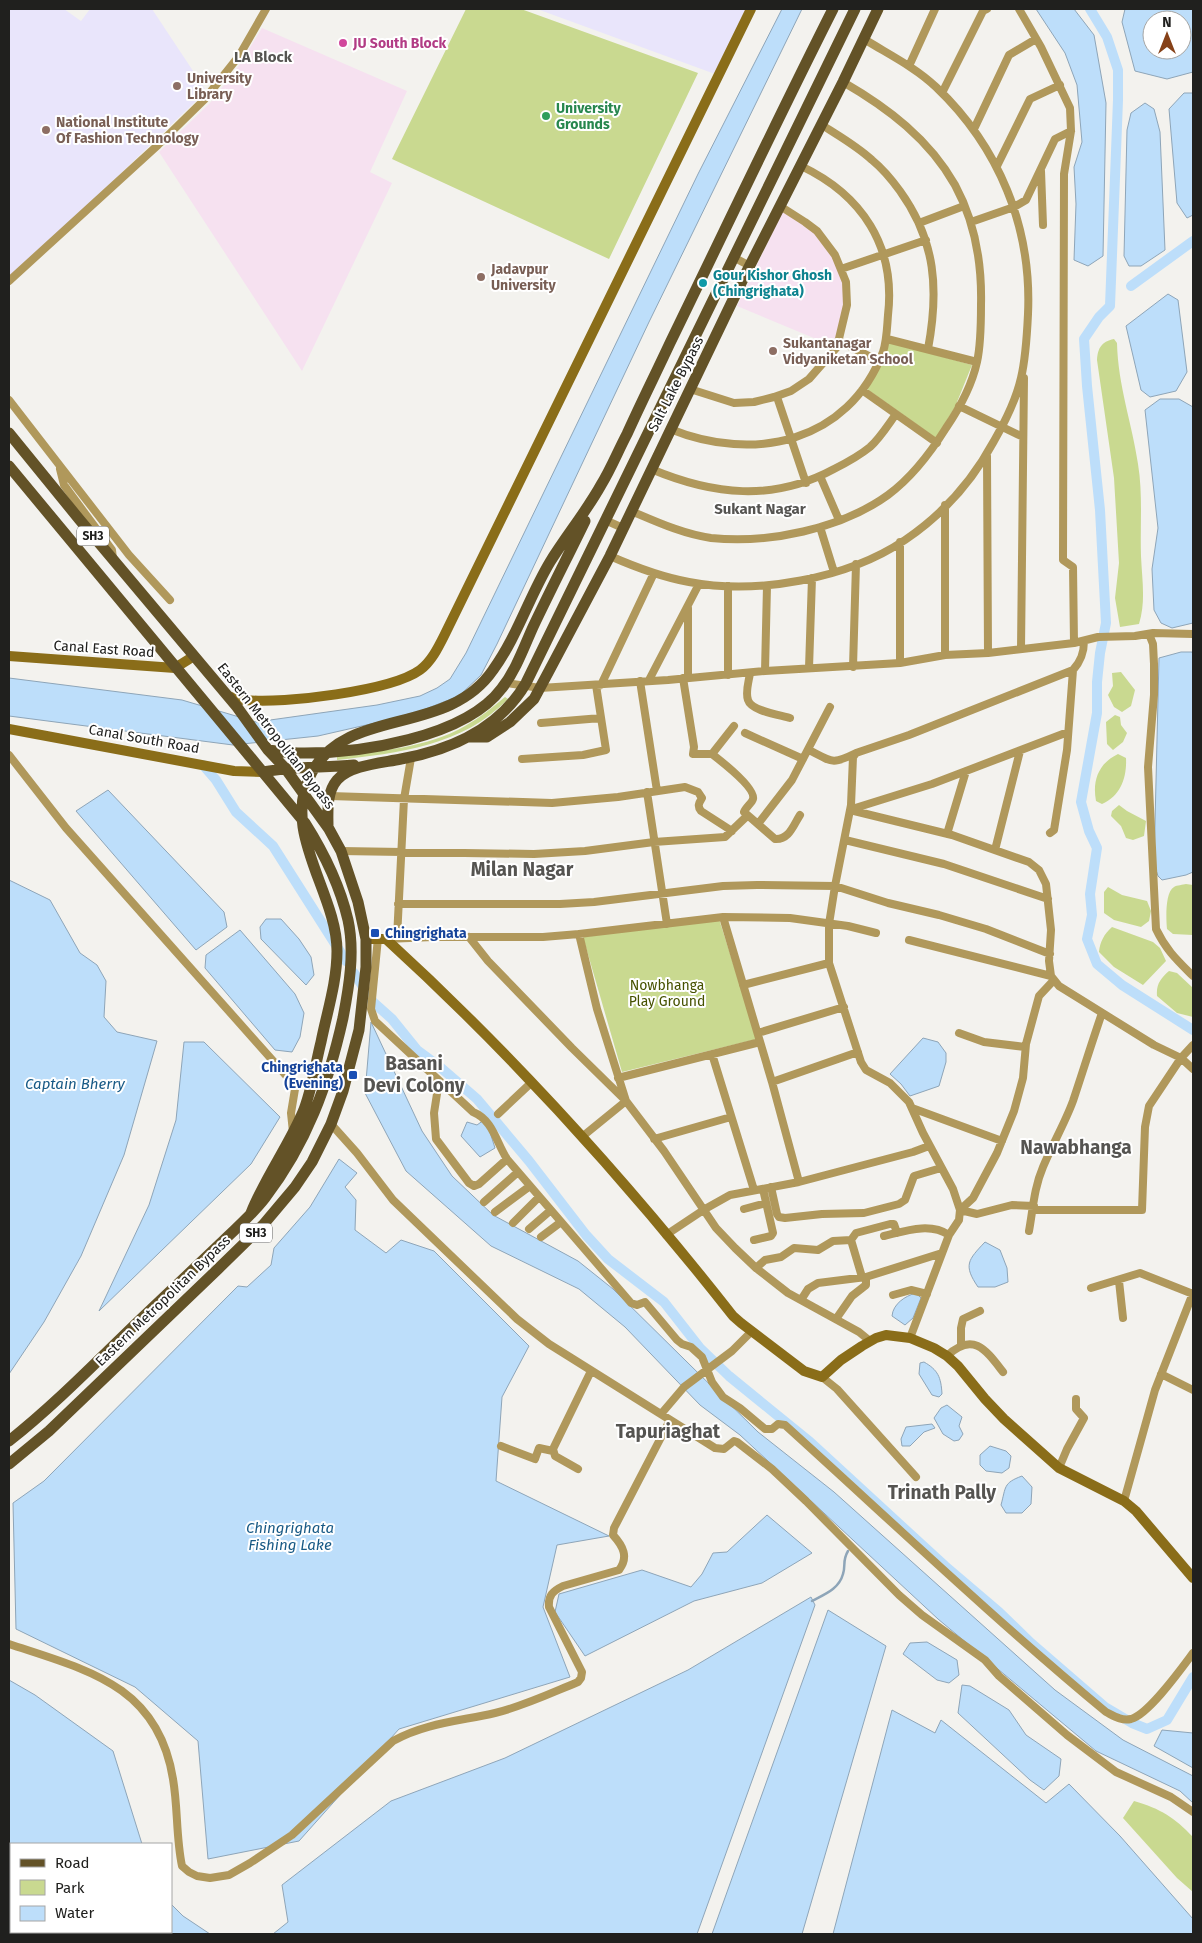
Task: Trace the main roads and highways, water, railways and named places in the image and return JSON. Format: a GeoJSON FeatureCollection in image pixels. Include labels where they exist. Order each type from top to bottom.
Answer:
{"type":"FeatureCollection","features":[{"type":"Feature","properties":{"kind":"main road","name":"Salt Lake Bypass"},"geometry":{"type":"LineString","coordinates":[[603,483],[833,9]]}},
{"type":"Feature","properties":{"kind":"main road","name":"Salt Lake Bypass"},"geometry":{"type":"LineString","coordinates":[[329,829],[327,806],[336,780],[343,774],[378,762],[411,758],[438,750],[467,737],[485,727],[506,711],[524,687],[855,9]]}},
{"type":"Feature","properties":{"kind":"main road","name":"Salt Lake Bypass"},"geometry":{"type":"LineString","coordinates":[[467,737],[487,737],[510,722],[534,699],[610,556],[670,429],[878,9]]}},
{"type":"Feature","properties":{"kind":"main road","name":"Eastern Metropolitan Bypass"},"geometry":{"type":"LineString","coordinates":[[9,433],[228,696],[285,768],[329,829],[341,851],[358,902],[376,939],[358,1030],[343,1091],[332,1121],[312,1162],[295,1188],[264,1225],[50,1432],[9,1464]]}},
{"type":"Feature","properties":{"kind":"main road","name":"Eastern Metropolitan Bypass"},"geometry":{"type":"LineString","coordinates":[[9,466],[305,823],[324,855],[340,894],[351,944],[348,995],[330,1069],[322,1095],[293,1132],[272,1173],[260,1189],[251,1213]]}},
{"type":"Feature","properties":{"kind":"main road"},"geometry":{"type":"LineString","coordinates":[[308,1114],[311,1090],[337,961],[334,920],[310,856],[304,826],[303,802],[311,772],[332,748],[344,739],[374,728],[432,713],[474,692],[504,654],[535,588],[551,560],[603,483]]}},
{"type":"Feature","properties":{"kind":"main road"},"geometry":{"type":"LineString","coordinates":[[253,759],[265,745],[296,753],[326,752],[374,746],[415,738],[454,724],[494,698],[506,683],[603,483]]}},
{"type":"Feature","properties":{"kind":"main road"},"geometry":{"type":"LineString","coordinates":[[263,772],[285,768],[327,768],[378,762]]}},
{"type":"Feature","properties":{"kind":"main road","name":"Eastern Metropolitan Bypass"},"geometry":{"type":"LineString","coordinates":[[9,1441],[64,1394],[251,1213],[282,1173],[308,1114]]}},
{"type":"Feature","properties":{"kind":"water"},"geometry":{"type":"Polygon","coordinates":[[[782,9],[802,9],[649,322],[497,644],[481,675],[459,696],[410,715],[318,736],[233,745],[9,716],[9,678],[182,700],[256,722],[377,705],[420,696],[450,679],[466,653],[698,174],[782,9]]]}},
{"type":"Feature","properties":{"kind":"water"},"geometry":{"type":"Polygon","coordinates":[[[1036,9],[1074,9],[1094,35],[1106,103],[1103,256],[1088,266],[1074,260],[1076,204],[1074,167],[1082,142],[1077,85],[1065,53],[1036,9]]]}},
{"type":"Feature","properties":{"kind":"water"},"geometry":{"type":"Polygon","coordinates":[[[1125,9],[1193,9],[1193,72],[1167,79],[1135,71],[1122,22],[1125,9]]]}},
{"type":"Feature","properties":{"kind":"water"},"geometry":{"type":"Polygon","coordinates":[[[1184,93],[1193,93],[1193,215],[1187,218],[1177,203],[1169,109],[1184,93]]]}},
{"type":"Feature","properties":{"kind":"water"},"geometry":{"type":"Polygon","coordinates":[[[1145,103],[1154,109],[1160,132],[1165,250],[1141,266],[1129,266],[1124,256],[1127,130],[1131,113],[1145,103]]]}},
{"type":"Feature","properties":{"kind":"water"},"geometry":{"type":"Polygon","coordinates":[[[1168,294],[1178,300],[1187,372],[1176,391],[1150,397],[1141,390],[1126,326],[1168,294]]]}},
{"type":"Feature","properties":{"kind":"water"},"geometry":{"type":"Polygon","coordinates":[[[1160,399],[1179,399],[1193,407],[1193,623],[1172,628],[1161,623],[1154,610],[1152,569],[1158,528],[1145,410],[1160,399]]]}},
{"type":"Feature","properties":{"kind":"water"},"geometry":{"type":"Polygon","coordinates":[[[1181,652],[1192,652],[1193,654],[1193,872],[1162,880],[1158,876],[1154,864],[1159,658],[1181,652]]]}},
{"type":"Feature","properties":{"kind":"water"},"geometry":{"type":"Polygon","coordinates":[[[108,790],[224,912],[227,927],[196,950],[76,811],[108,790]]]}},
{"type":"Feature","properties":{"kind":"water","name":"Captain Bherry"},"geometry":{"type":"Polygon","coordinates":[[[9,880],[50,900],[80,953],[97,965],[106,981],[104,1017],[117,1032],[157,1041],[124,1155],[81,1256],[44,1322],[9,1374],[9,880]]]}},
{"type":"Feature","properties":{"kind":"water"},"geometry":{"type":"Polygon","coordinates":[[[266,919],[281,919],[299,939],[311,957],[314,975],[306,985],[261,939],[260,927],[266,919]]]}},
{"type":"Feature","properties":{"kind":"water"},"geometry":{"type":"Polygon","coordinates":[[[240,930],[295,994],[304,1013],[300,1037],[292,1052],[275,1050],[205,968],[206,955],[240,930]]]}},
{"type":"Feature","properties":{"kind":"water"},"geometry":{"type":"Polygon","coordinates":[[[371,1022],[422,1131],[452,1176],[493,1215],[578,1261],[613,1289],[758,1432],[834,1492],[1055,1690],[1123,1740],[1193,1776],[1193,1803],[1180,1791],[1096,1751],[938,1619],[740,1435],[700,1405],[625,1327],[579,1289],[491,1246],[406,1171],[365,1093],[371,1022]]]}},
{"type":"Feature","properties":{"kind":"water"},"geometry":{"type":"Polygon","coordinates":[[[923,1038],[938,1042],[946,1053],[946,1062],[939,1086],[910,1096],[890,1074],[923,1038]]]}},
{"type":"Feature","properties":{"kind":"water"},"geometry":{"type":"Polygon","coordinates":[[[184,1042],[204,1042],[280,1117],[251,1164],[99,1311],[149,1205],[176,1120],[184,1042]]]}},
{"type":"Feature","properties":{"kind":"water"},"geometry":{"type":"Polygon","coordinates":[[[484,1120],[495,1148],[480,1157],[461,1136],[467,1122],[477,1125],[484,1120]]]}},
{"type":"Feature","properties":{"kind":"water","name":"Chingrighata Fishing Lake"},"geometry":{"type":"Polygon","coordinates":[[[339,1159],[357,1173],[345,1187],[356,1200],[355,1230],[386,1253],[401,1240],[434,1251],[529,1346],[502,1397],[496,1481],[609,1536],[557,1545],[543,1607],[570,1677],[399,1729],[299,1841],[208,1859],[198,1741],[135,1687],[16,1629],[13,1503],[44,1481],[238,1286],[247,1287],[271,1265],[274,1248],[310,1207],[339,1159]]]}},
{"type":"Feature","properties":{"kind":"water"},"geometry":{"type":"Polygon","coordinates":[[[985,1242],[1000,1250],[1007,1268],[1008,1282],[995,1287],[978,1287],[973,1279],[969,1263],[985,1242]]]}},
{"type":"Feature","properties":{"kind":"water"},"geometry":{"type":"Polygon","coordinates":[[[916,1293],[921,1298],[913,1318],[905,1325],[892,1316],[893,1312],[900,1301],[916,1293]]]}},
{"type":"Feature","properties":{"kind":"water"},"geometry":{"type":"Polygon","coordinates":[[[924,1362],[936,1371],[940,1379],[942,1394],[939,1397],[932,1395],[919,1374],[920,1363],[924,1362]]]}},
{"type":"Feature","properties":{"kind":"water"},"geometry":{"type":"Polygon","coordinates":[[[947,1405],[962,1417],[959,1426],[963,1434],[959,1440],[954,1441],[943,1434],[934,1418],[941,1408],[947,1405]]]}},
{"type":"Feature","properties":{"kind":"water"},"geometry":{"type":"Polygon","coordinates":[[[932,1424],[935,1428],[924,1432],[910,1446],[902,1446],[901,1439],[906,1427],[932,1424]]]}},
{"type":"Feature","properties":{"kind":"water"},"geometry":{"type":"Polygon","coordinates":[[[990,1446],[1006,1451],[1011,1456],[1009,1468],[1002,1473],[986,1471],[980,1465],[980,1455],[990,1446]]]}},
{"type":"Feature","properties":{"kind":"water"},"geometry":{"type":"Polygon","coordinates":[[[1022,1476],[1032,1487],[1031,1504],[1022,1513],[1006,1513],[1001,1505],[1006,1486],[1011,1481],[1022,1476]]]}},
{"type":"Feature","properties":{"kind":"water"},"geometry":{"type":"Polygon","coordinates":[[[767,1515],[812,1553],[762,1583],[694,1601],[585,1656],[555,1612],[559,1594],[642,1570],[691,1587],[702,1574],[713,1553],[727,1552],[767,1515]]]}},
{"type":"Feature","properties":{"kind":"water"},"geometry":{"type":"Polygon","coordinates":[[[811,1597],[815,1605],[697,1934],[273,1934],[288,1922],[282,1885],[391,1801],[505,1758],[688,1670],[811,1597]]]}},
{"type":"Feature","properties":{"kind":"water"},"geometry":{"type":"Polygon","coordinates":[[[828,1610],[886,1646],[802,1934],[712,1934],[828,1610]]]}},
{"type":"Feature","properties":{"kind":"water"},"geometry":{"type":"Polygon","coordinates":[[[927,1642],[957,1660],[959,1675],[949,1683],[937,1680],[903,1654],[910,1643],[927,1642]]]}},
{"type":"Feature","properties":{"kind":"water"},"geometry":{"type":"Polygon","coordinates":[[[9,1680],[35,1695],[113,1751],[142,1843],[10,1843],[9,1922],[9,1680]]]}},
{"type":"Feature","properties":{"kind":"water"},"geometry":{"type":"Polygon","coordinates":[[[962,1685],[970,1686],[1009,1710],[1026,1735],[1061,1759],[1059,1776],[1044,1790],[1030,1780],[958,1713],[962,1685]]]}},
{"type":"Feature","properties":{"kind":"water"},"geometry":{"type":"Polygon","coordinates":[[[892,1710],[935,1733],[941,1720],[1046,1803],[1069,1784],[1120,1836],[1193,1919],[1193,1934],[833,1934],[892,1710]]]}},
{"type":"Feature","properties":{"kind":"water"},"geometry":{"type":"Polygon","coordinates":[[[1162,1730],[1193,1733],[1193,1768],[1154,1746],[1162,1730]]]}},
{"type":"Feature","properties":{"kind":"water"},"geometry":{"type":"Polygon","coordinates":[[[172,1905],[183,1916],[210,1934],[41,1933],[172,1933],[172,1905]]]}},
{"type":"Feature","properties":{"kind":"waterway"},"geometry":{"type":"LineString","coordinates":[[1090,9],[1107,37],[1118,70],[1118,100],[1110,306],[1099,317],[1084,339],[1100,510],[1106,623],[1097,682],[1097,713],[1081,802],[1089,831],[1097,848],[1090,894],[1092,915],[1087,939],[1097,964],[1122,985],[1193,1030]]}},
{"type":"Feature","properties":{"kind":"waterway"},"geometry":{"type":"LineString","coordinates":[[1131,286],[1193,241]]}},
{"type":"Feature","properties":{"kind":"waterway"},"geometry":{"type":"LineString","coordinates":[[203,765],[216,780],[236,812],[273,846],[346,961]]}},
{"type":"Feature","properties":{"kind":"waterway"},"geometry":{"type":"LineString","coordinates":[[354,973],[373,1002],[392,1019],[417,1050],[477,1099],[529,1161],[586,1235],[608,1259],[664,1302],[700,1348],[729,1376],[810,1442],[945,1566],[1105,1707],[1132,1723],[1147,1729],[1167,1720],[1193,1677]]}},
{"type":"Feature","properties":{"kind":"waterway"},"geometry":{"type":"LineString","coordinates":[[812,1601],[838,1584],[843,1574],[848,1551]]}},
{"type":"Feature","properties":{"kind":"place","name":"JU South Block"},"geometry":{"type":"Point","coordinates":[343,43]}},
{"type":"Feature","properties":{"kind":"place","name":"University Library"},"geometry":{"type":"Point","coordinates":[177,86]}},
{"type":"Feature","properties":{"kind":"place","name":"University Grounds"},"geometry":{"type":"Point","coordinates":[546,116]}},
{"type":"Feature","properties":{"kind":"place","name":"National Institute Of Fashion Technology"},"geometry":{"type":"Point","coordinates":[46,130]}},
{"type":"Feature","properties":{"kind":"place","name":"Jadavpur University"},"geometry":{"type":"Point","coordinates":[481,277]}},
{"type":"Feature","properties":{"kind":"place","name":"Gour Kishor Ghosh (Chingrighata)"},"geometry":{"type":"Point","coordinates":[703,283]}},
{"type":"Feature","properties":{"kind":"place","name":"Sukantanagar Vidyaniketan School"},"geometry":{"type":"Point","coordinates":[773,351]}},
{"type":"Feature","properties":{"kind":"place","name":"Chingrighata"},"geometry":{"type":"Point","coordinates":[375,933]}},
{"type":"Feature","properties":{"kind":"place","name":"Chingrighata (Evening)"},"geometry":{"type":"Point","coordinates":[353,1075]}},
{"type":"Feature","properties":{"kind":"district","name":"LA Block"},"geometry":{"type":"Point","coordinates":[263,57]}},
{"type":"Feature","properties":{"kind":"district","name":"Sukant Nagar"},"geometry":{"type":"Point","coordinates":[760,509]}},
{"type":"Feature","properties":{"kind":"district","name":"Milan Nagar"},"geometry":{"type":"Point","coordinates":[522,869]}},
{"type":"Feature","properties":{"kind":"district","name":"Basani Devi Colony"},"geometry":{"type":"Point","coordinates":[414,1074]}},
{"type":"Feature","properties":{"kind":"district","name":"Nawabhanga"},"geometry":{"type":"Point","coordinates":[1076,1147]}},
{"type":"Feature","properties":{"kind":"district","name":"Tapuriaghat"},"geometry":{"type":"Point","coordinates":[668,1431]}},
{"type":"Feature","properties":{"kind":"district","name":"Trinath Pally"},"geometry":{"type":"Point","coordinates":[942,1492]}},
{"type":"Feature","properties":{"kind":"park label","name":"Nowbhanga Play Ground"},"geometry":{"type":"Point","coordinates":[667,994]}}]}
